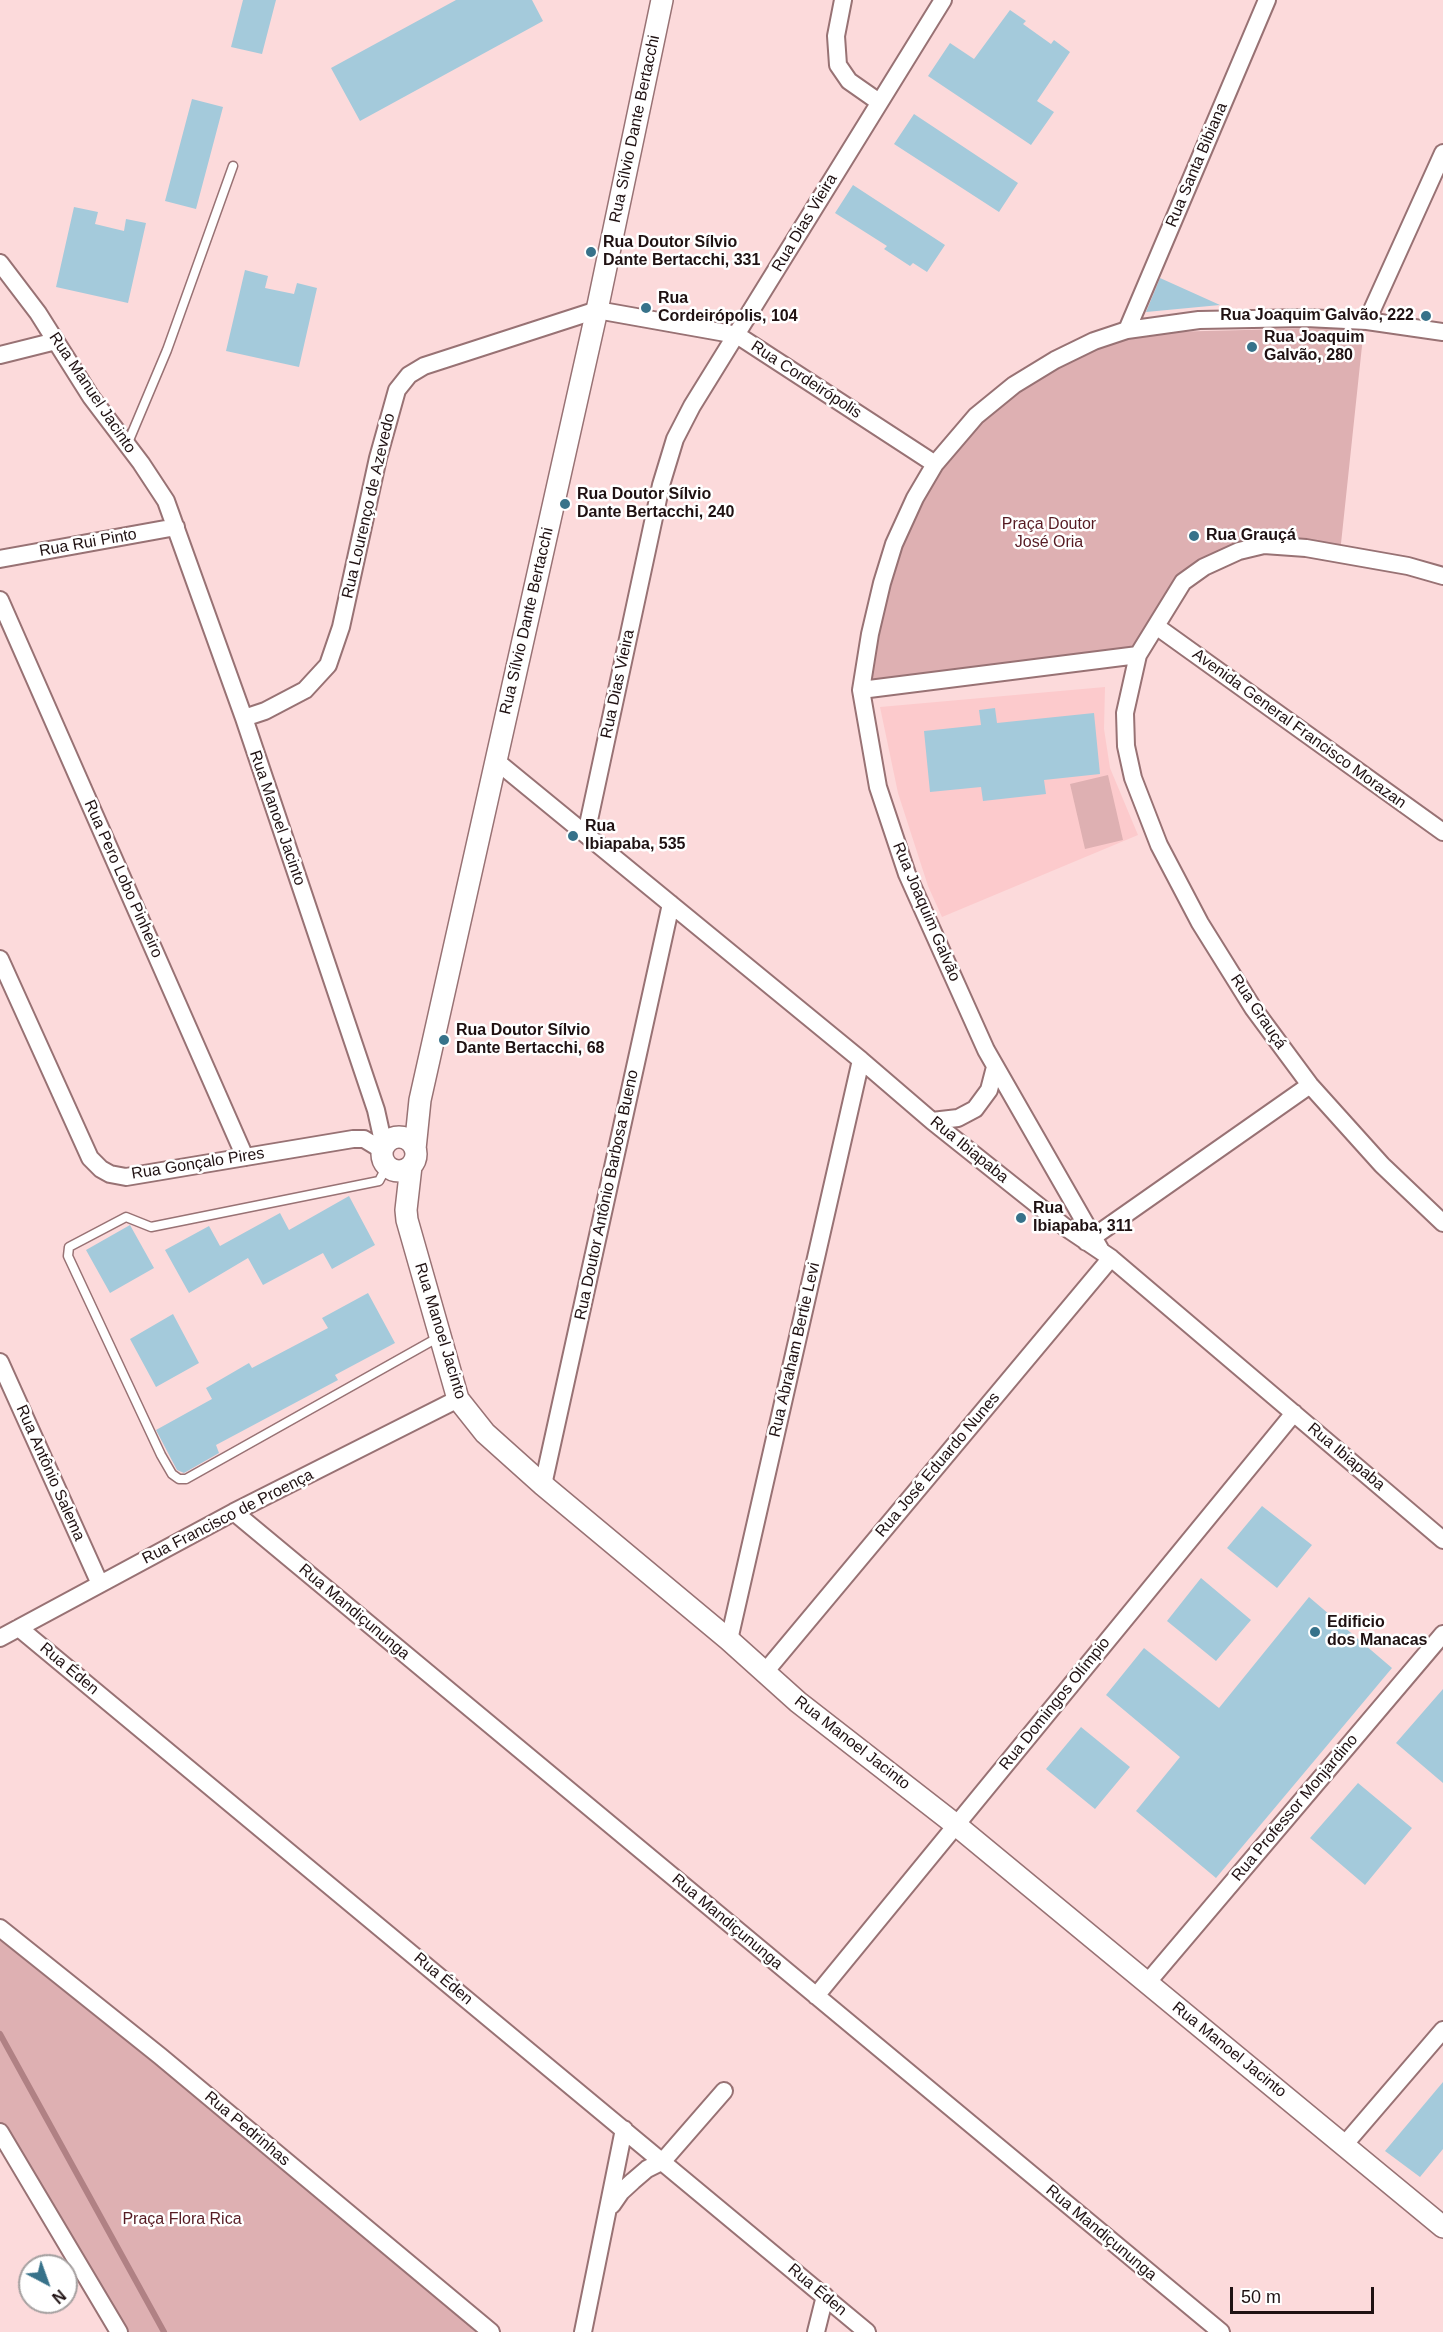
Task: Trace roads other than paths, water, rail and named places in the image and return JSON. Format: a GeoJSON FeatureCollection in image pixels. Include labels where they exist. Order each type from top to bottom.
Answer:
{"type":"FeatureCollection","features":[{"type":"Feature","properties":{"kind":"street","name":"Rua Sílvio Dante Bertacchi"},"geometry":{"type":"LineString","coordinates":[[413,1158],[420,1100],[597,310],[662,0]]}},
{"type":"Feature","properties":{"kind":"street"},"geometry":{"type":"LineString","coordinates":[[843,0],[836,36],[838,65],[849,81],[879,102]]}},
{"type":"Feature","properties":{"kind":"street","name":"Rua Dias Vieira"},"geometry":{"type":"LineString","coordinates":[[586,834],[661,485],[675,439],[692,406],[943,0]]}},
{"type":"Feature","properties":{"kind":"street","name":"Rua Santa Bibiana"},"geometry":{"type":"LineString","coordinates":[[1126,330],[1267,0]]}},
{"type":"Feature","properties":{"kind":"street"},"geometry":{"type":"LineString","coordinates":[[1367,321],[1443,153]]}},
{"type":"Feature","properties":{"kind":"street","name":"Rua Manuel Jacinto"},"geometry":{"type":"LineString","coordinates":[[0,263],[38,313],[91,397],[166,501],[176,527]]}},
{"type":"Feature","properties":{"kind":"street","name":"Rua Cordeirópolis"},"geometry":{"type":"LineString","coordinates":[[597,310],[737,335],[934,464]]}},
{"type":"Feature","properties":{"kind":"street","name":"Rua Lourenço de Azevedo"},"geometry":{"type":"LineString","coordinates":[[244,718],[265,711],[305,690],[328,664],[341,627],[378,458],[398,390],[409,375],[424,366],[597,310]]}},
{"type":"Feature","properties":{"kind":"street","name":"Rua Joaquim Galvão"},"geometry":{"type":"LineString","coordinates":[[1097,1246],[995,1067],[907,874],[878,787],[861,690],[873,624],[894,544],[934,464],[976,416],[1014,385],[1055,360],[1095,341],[1126,330],[1199,320],[1306,318],[1367,321],[1443,332]]}},
{"type":"Feature","properties":{"kind":"street"},"geometry":{"type":"LineString","coordinates":[[0,355],[56,340]]}},
{"type":"Feature","properties":{"kind":"street","name":"Rua Manoel Jacinto"},"geometry":{"type":"LineString","coordinates":[[176,527],[244,718],[387,1148]]}},
{"type":"Feature","properties":{"kind":"street","name":"Rua Rui Pinto"},"geometry":{"type":"LineString","coordinates":[[0,559],[176,527]]}},
{"type":"Feature","properties":{"kind":"street","name":"Rua Grauçá"},"geometry":{"type":"LineString","coordinates":[[1443,576],[1408,567],[1306,548],[1264,545],[1239,551],[1204,567],[1183,582],[1138,655],[1125,713],[1126,746],[1133,778],[1155,834],[1200,923],[1253,1008],[1310,1085],[1382,1165],[1443,1223]]}},
{"type":"Feature","properties":{"kind":"street","name":"Rua Pero Lobo Pinheiro"},"geometry":{"type":"LineString","coordinates":[[0,600],[245,1157]]}},
{"type":"Feature","properties":{"kind":"street","name":"Avenida General Francisco Morazan"},"geometry":{"type":"LineString","coordinates":[[1156,626],[1443,832]]}},
{"type":"Feature","properties":{"kind":"street"},"geometry":{"type":"LineString","coordinates":[[861,690],[1138,655]]}},
{"type":"Feature","properties":{"kind":"street","name":"Rua Ibiapaba"},"geometry":{"type":"LineString","coordinates":[[495,760],[932,1120],[1097,1246],[1443,1540]]}},
{"type":"Feature","properties":{"kind":"street","name":"Rua Doutor Antônio Barbosa Bueno"},"geometry":{"type":"LineString","coordinates":[[543,1485],[671,904]]}},
{"type":"Feature","properties":{"kind":"street","name":"Rua Gonçalo Pires"},"geometry":{"type":"LineString","coordinates":[[0,959],[90,1158],[110,1174],[126,1177],[353,1139],[364,1139],[387,1148]]}},
{"type":"Feature","properties":{"kind":"street","name":"Rua Abraham Bertie Levi"},"geometry":{"type":"LineString","coordinates":[[729,1640],[861,1060]]}},
{"type":"Feature","properties":{"kind":"street"},"geometry":{"type":"LineString","coordinates":[[932,1120],[958,1118],[975,1109],[989,1090],[995,1067]]}},
{"type":"Feature","properties":{"kind":"street","name":"Rua José Eduardo Nunes"},"geometry":{"type":"LineString","coordinates":[[765,1672],[1097,1246],[1310,1085]]}},
{"type":"Feature","properties":{"kind":"street","name":"Rua Sílvio Dante Bertacchi"},"geometry":{"type":"LineString","coordinates":[[387,1148],[412,1118],[420,1100]]}},
{"type":"Feature","properties":{"kind":"street"},"geometry":{"type":"LineString","coordinates":[[405,1138],[413,1158],[401,1171],[391,1170],[387,1148],[405,1138]]}},
{"type":"Feature","properties":{"kind":"street","name":"Rua Manoel Jacinto"},"geometry":{"type":"LineString","coordinates":[[413,1158],[406,1210],[407,1220],[458,1399],[485,1434],[729,1640],[798,1702],[956,1825],[1443,2227]]}},
{"type":"Feature","properties":{"kind":"street","name":"Rua Antônio Salema"},"geometry":{"type":"LineString","coordinates":[[0,1362],[100,1584]]}},
{"type":"Feature","properties":{"kind":"street","name":"Rua Francisco de Proença"},"geometry":{"type":"LineString","coordinates":[[0,1638],[234,1512],[458,1399]]}},
{"type":"Feature","properties":{"kind":"street","name":"Rua Domingos Olímpio"},"geometry":{"type":"LineString","coordinates":[[816,1996],[1294,1413]]}},
{"type":"Feature","properties":{"kind":"street","name":"Rua Mandiçununga"},"geometry":{"type":"LineString","coordinates":[[234,1512],[1221,2332]]}},
{"type":"Feature","properties":{"kind":"street","name":"Rua Éden"},"geometry":{"type":"LineString","coordinates":[[19,1628],[867,2332]]}},
{"type":"Feature","properties":{"kind":"street","name":"Rua Professor Monjardino"},"geometry":{"type":"LineString","coordinates":[[1147,1983],[1443,1634]]}},
{"type":"Feature","properties":{"kind":"street","name":"Rua Pedrinhas"},"geometry":{"type":"LineString","coordinates":[[0,1928],[160,2056],[491,2332]]}},
{"type":"Feature","properties":{"kind":"street"},"geometry":{"type":"LineString","coordinates":[[1345,2144],[1443,2030]]}},
{"type":"Feature","properties":{"kind":"street"},"geometry":{"type":"LineString","coordinates":[[610,2208],[621,2192],[633,2181],[647,2169],[663,2162],[724,2091]]}},
{"type":"Feature","properties":{"kind":"street"},"geometry":{"type":"LineString","coordinates":[[583,2332],[610,2208],[624,2129]]}},
{"type":"Feature","properties":{"kind":"street"},"geometry":{"type":"LineString","coordinates":[[0,2132],[119,2332]]}},
{"type":"Feature","properties":{"kind":"street"},"geometry":{"type":"LineString","coordinates":[[816,2332],[825,2296]]}},
{"type":"Feature","properties":{"kind":"lane"},"geometry":{"type":"LineString","coordinates":[[127,445],[167,350],[233,166]]}},
{"type":"Feature","properties":{"kind":"lane"},"geometry":{"type":"LineString","coordinates":[[387,1148],[379,1181],[151,1227],[126,1217],[69,1247],[68,1256],[161,1455],[172,1474],[179,1479],[186,1479],[439,1336]]}},
{"type":"Feature","properties":{"kind":"waterway"},"geometry":{"type":"LineString","coordinates":[[0,2034],[164,2332]]}},
{"type":"Feature","properties":{"kind":"place","name":"Rua Doutor Sílvio Dante Bertacchi, 331"},"geometry":{"type":"Point","coordinates":[591,252]}},
{"type":"Feature","properties":{"kind":"place","name":"Rua Cordeirópolis, 104"},"geometry":{"type":"Point","coordinates":[646,308]}},
{"type":"Feature","properties":{"kind":"place","name":"Rua Joaquim Galvão, 222"},"geometry":{"type":"Point","coordinates":[1426,316]}},
{"type":"Feature","properties":{"kind":"place","name":"Rua Joaquim Galvão, 280"},"geometry":{"type":"Point","coordinates":[1252,347]}},
{"type":"Feature","properties":{"kind":"place","name":"Rua Doutor Sílvio Dante Bertacchi, 240"},"geometry":{"type":"Point","coordinates":[565,504]}},
{"type":"Feature","properties":{"kind":"place","name":"Rua Grauçá"},"geometry":{"type":"Point","coordinates":[1194,536]}},
{"type":"Feature","properties":{"kind":"place","name":"Rua Ibiapaba, 535"},"geometry":{"type":"Point","coordinates":[573,836]}},
{"type":"Feature","properties":{"kind":"place","name":"Rua Doutor Sílvio Dante Bertacchi, 68"},"geometry":{"type":"Point","coordinates":[444,1040]}},
{"type":"Feature","properties":{"kind":"place","name":"Rua Ibiapaba, 311"},"geometry":{"type":"Point","coordinates":[1021,1218]}},
{"type":"Feature","properties":{"kind":"place","name":"Edificio dos Manacas"},"geometry":{"type":"Point","coordinates":[1315,1632]}},
{"type":"Feature","properties":{"kind":"park label","name":"Praça Doutor José Oria"},"geometry":{"type":"Point","coordinates":[1049,534]}},
{"type":"Feature","properties":{"kind":"park label","name":"Praça Flora Rica"},"geometry":{"type":"Point","coordinates":[182,2220]}}]}
